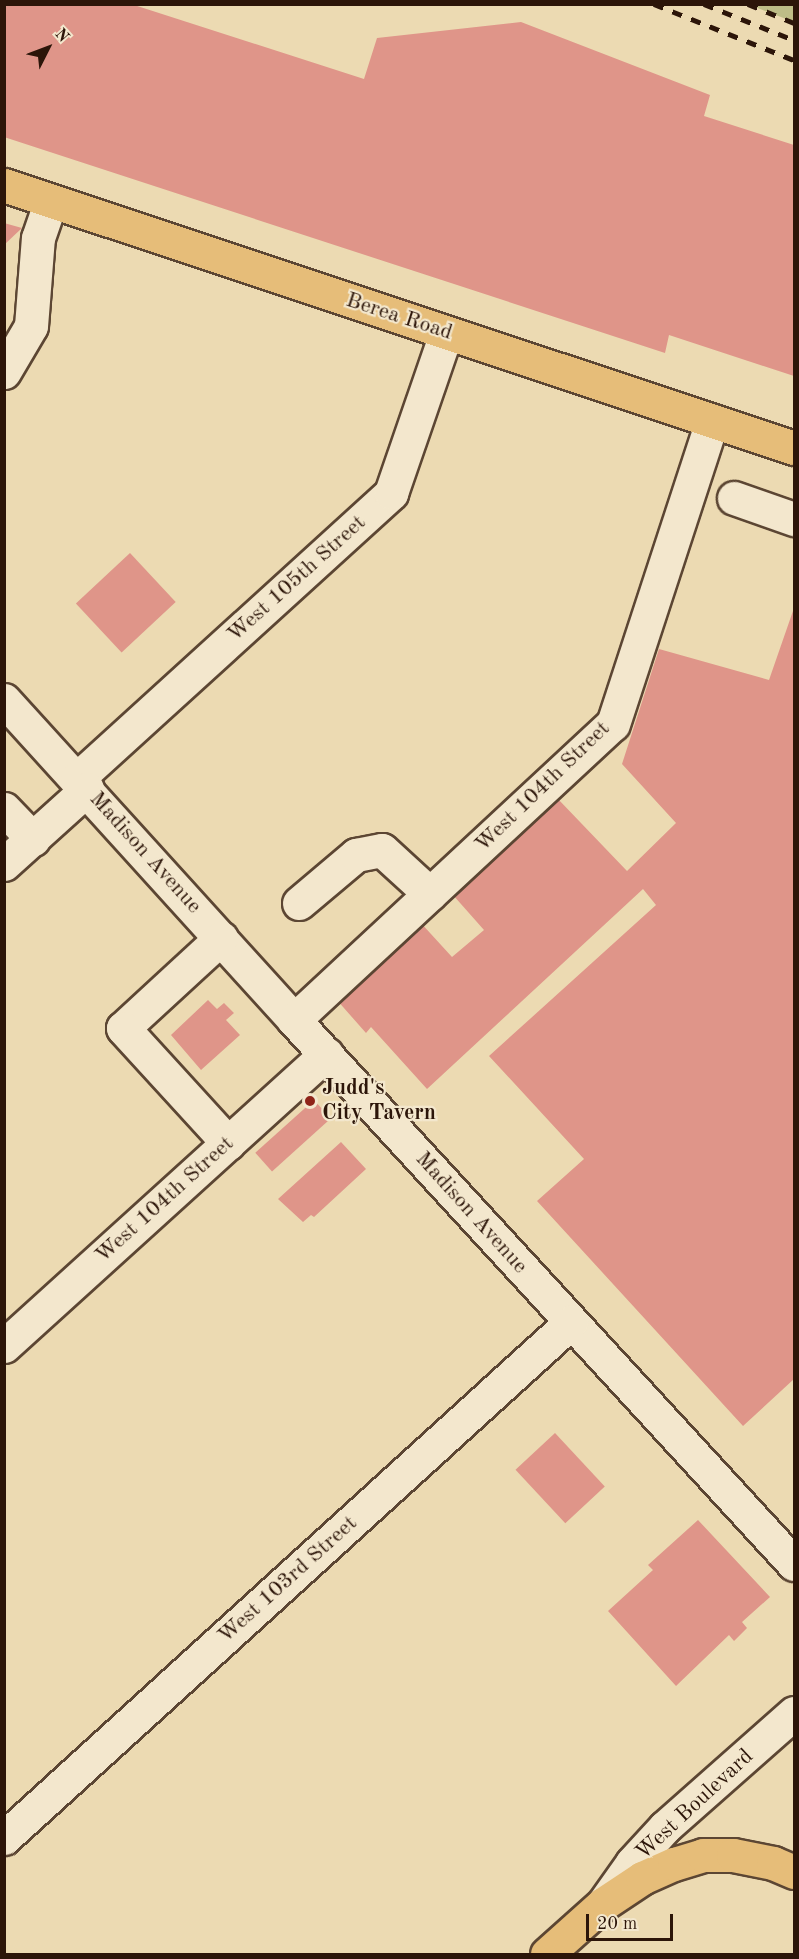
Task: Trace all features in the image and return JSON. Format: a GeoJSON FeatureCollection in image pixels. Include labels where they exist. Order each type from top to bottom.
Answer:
{"type":"FeatureCollection","features":[{"type":"Feature","properties":{"kind":"main road","name":"Berea Road"},"geometry":{"type":"LineString","coordinates":[[4,185],[795,448]]}},
{"type":"Feature","properties":{"kind":"main road","name":"West Boulevard"},"geometry":{"type":"LineString","coordinates":[[547,1954],[603,1904],[663,1868],[703,1855],[742,1856],[795,1872]]}},
{"type":"Feature","properties":{"kind":"street"},"geometry":{"type":"LineString","coordinates":[[4,372],[31,326],[38,238],[51,201]]}},
{"type":"Feature","properties":{"kind":"street","name":"West 105th Street"},"geometry":{"type":"LineString","coordinates":[[4,864],[33,838],[82,784],[391,494],[446,333]]}},
{"type":"Feature","properties":{"kind":"street","name":"West 104th Street"},"geometry":{"type":"LineString","coordinates":[[294,1020],[613,724],[712,421]]}},
{"type":"Feature","properties":{"kind":"street"},"geometry":{"type":"LineString","coordinates":[[734,498],[795,519]]}},
{"type":"Feature","properties":{"kind":"street","name":"Madison Avenue"},"geometry":{"type":"LineString","coordinates":[[4,700],[294,1020],[795,1564]]}},
{"type":"Feature","properties":{"kind":"street"},"geometry":{"type":"LineString","coordinates":[[4,809],[33,838]]}},
{"type":"Feature","properties":{"kind":"street"},"geometry":{"type":"LineString","coordinates":[[299,903],[356,855],[382,850],[430,894]]}},
{"type":"Feature","properties":{"kind":"street"},"geometry":{"type":"LineString","coordinates":[[221,938],[123,1028],[228,1143]]}},
{"type":"Feature","properties":{"kind":"street","name":"West 104th Street"},"geometry":{"type":"LineString","coordinates":[[4,1346],[326,1054]]}},
{"type":"Feature","properties":{"kind":"street","name":"West 103rd Street"},"geometry":{"type":"LineString","coordinates":[[4,1838],[571,1322]]}},
{"type":"Feature","properties":{"kind":"street","name":"West Boulevard"},"geometry":{"type":"LineString","coordinates":[[603,1904],[632,1863],[665,1827],[795,1713]]}},
{"type":"Feature","properties":{"kind":"shaded area"},"geometry":{"type":"Polygon","coordinates":[[[750,5],[794,5],[794,22],[750,5]]]}},
{"type":"Feature","properties":{"kind":"building"},"geometry":{"type":"Polygon","coordinates":[[[4,4],[131,4],[364,79],[377,38],[521,22],[710,95],[704,116],[794,145],[794,376],[669,335],[665,353],[4,137],[4,4]]]}},
{"type":"Feature","properties":{"kind":"building"},"geometry":{"type":"Polygon","coordinates":[[[4,223],[22,228],[4,245],[4,223]]]}},
{"type":"Feature","properties":{"kind":"building"},"geometry":{"type":"Polygon","coordinates":[[[130,553],[176,602],[122,652],[76,603],[130,553]]]}},
{"type":"Feature","properties":{"kind":"building"},"geometry":{"type":"Polygon","coordinates":[[[794,608],[794,1379],[743,1426],[537,1201],[584,1159],[489,1056],[656,905],[643,889],[427,1089],[371,1027],[366,1033],[336,999],[420,922],[452,957],[484,930],[453,895],[558,799],[627,871],[676,823],[622,764],[659,649],[769,680],[794,608]]]}},
{"type":"Feature","properties":{"kind":"building"},"geometry":{"type":"Polygon","coordinates":[[[208,1000],[217,1009],[224,1003],[234,1013],[226,1020],[240,1035],[201,1070],[171,1035],[208,1000]]]}},
{"type":"Feature","properties":{"kind":"building"},"geometry":{"type":"Polygon","coordinates":[[[314,1100],[331,1119],[272,1171],[255,1153],[314,1100]]]}},
{"type":"Feature","properties":{"kind":"building"},"geometry":{"type":"Polygon","coordinates":[[[341,1142],[366,1169],[314,1217],[311,1215],[303,1222],[278,1199],[341,1142]]]}},
{"type":"Feature","properties":{"kind":"building"},"geometry":{"type":"Polygon","coordinates":[[[555,1433],[605,1486],[565,1523],[516,1470],[555,1433]]]}},
{"type":"Feature","properties":{"kind":"building"},"geometry":{"type":"Polygon","coordinates":[[[698,1520],[770,1597],[742,1622],[747,1628],[734,1641],[729,1635],[676,1686],[608,1611],[653,1570],[648,1565],[698,1520]]]}},
{"type":"Feature","properties":{"kind":"railway"},"geometry":{"type":"LineString","coordinates":[[654,4],[794,60]]}},
{"type":"Feature","properties":{"kind":"railway"},"geometry":{"type":"LineString","coordinates":[[704,4],[794,40]]}},
{"type":"Feature","properties":{"kind":"railway"},"geometry":{"type":"LineString","coordinates":[[748,4],[794,23]]}},
{"type":"Feature","properties":{"kind":"place","name":"Judd's City Tavern"},"geometry":{"type":"Point","coordinates":[310,1101]}}]}
